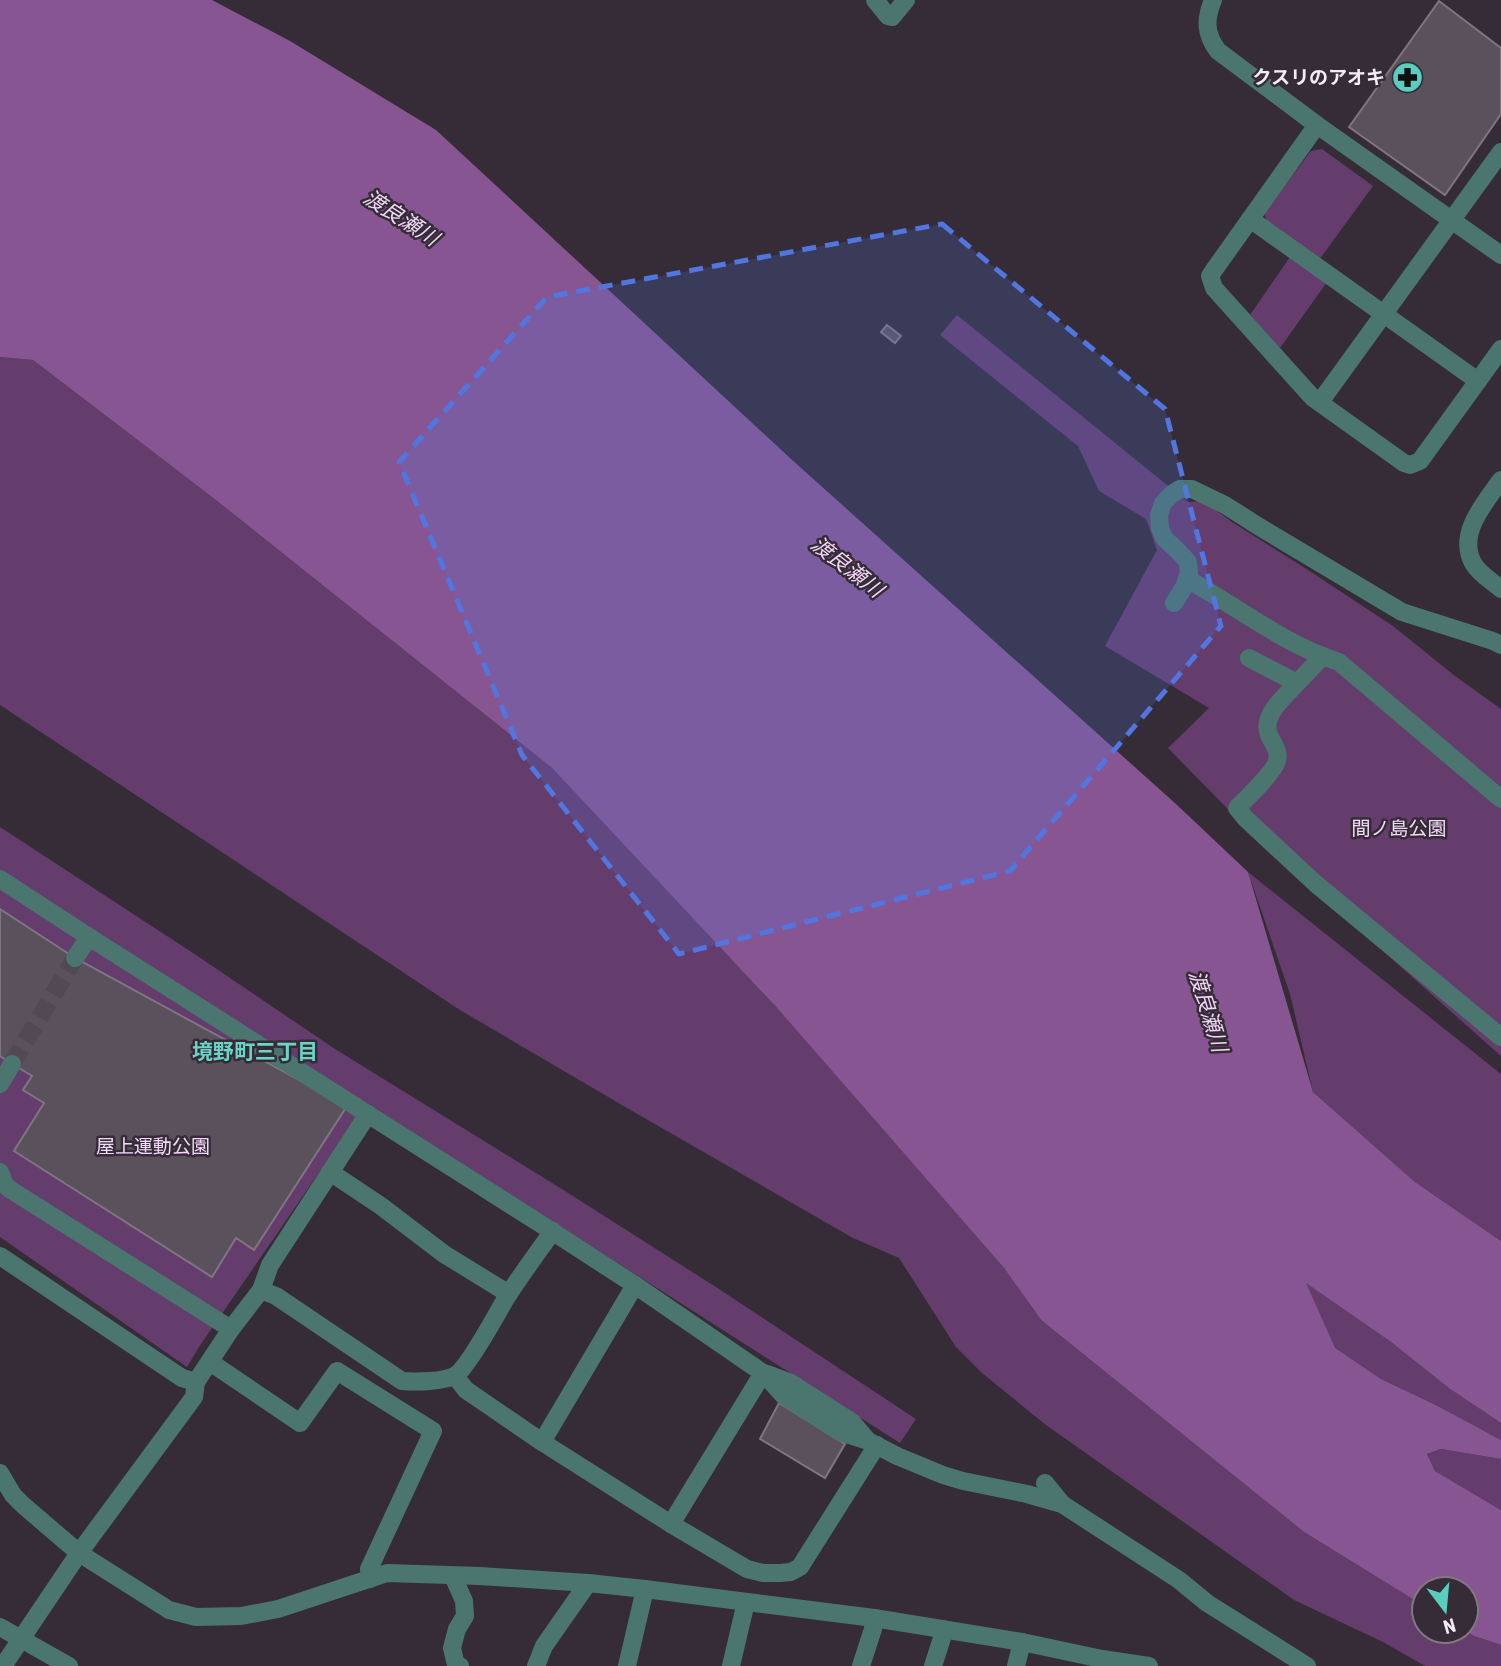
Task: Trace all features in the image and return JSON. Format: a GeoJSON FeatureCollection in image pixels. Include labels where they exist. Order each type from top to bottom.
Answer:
{"type":"FeatureCollection","features":[{"type":"Feature","properties":{"kind":"street"},"geometry":{"type":"LineString","coordinates":[[875,0],[888,16],[892,17],[906,0]]}},
{"type":"Feature","properties":{"kind":"street"},"geometry":{"type":"LineString","coordinates":[[1213,0],[1206,19],[1212,43],[1218,51],[1317,125],[1501,255]]}},
{"type":"Feature","properties":{"kind":"street"},"geometry":{"type":"LineString","coordinates":[[1317,125],[1210,276],[1214,288],[1307,392],[1410,465],[1420,461],[1501,349]]}},
{"type":"Feature","properties":{"kind":"street"},"geometry":{"type":"LineString","coordinates":[[1320,402],[1501,152]]}},
{"type":"Feature","properties":{"kind":"street"},"geometry":{"type":"LineString","coordinates":[[1250,219],[1478,381]]}},
{"type":"Feature","properties":{"kind":"street"},"geometry":{"type":"LineString","coordinates":[[1501,480],[1475,517],[1469,532],[1472,562],[1501,589]]}},
{"type":"Feature","properties":{"kind":"street"},"geometry":{"type":"LineString","coordinates":[[1174,603],[1189,574],[1188,562],[1164,538],[1158,515],[1163,503],[1172,494],[1180,489],[1192,489],[1225,505],[1402,612],[1493,640],[1501,645]]}},
{"type":"Feature","properties":{"kind":"street"},"geometry":{"type":"LineString","coordinates":[[1187,579],[1289,641],[1339,662],[1501,799]]}},
{"type":"Feature","properties":{"kind":"street"},"geometry":{"type":"LineString","coordinates":[[1323,656],[1271,713],[1268,724],[1269,734],[1279,757],[1276,766],[1237,808],[1316,884],[1501,1037]]}},
{"type":"Feature","properties":{"kind":"street"},"geometry":{"type":"LineString","coordinates":[[1249,658],[1297,683]]}},
{"type":"Feature","properties":{"kind":"street"},"geometry":{"type":"LineString","coordinates":[[0,878],[552,1231],[763,1373],[791,1383],[852,1422],[872,1443],[943,1475],[1062,1504],[1307,1666]]}},
{"type":"Feature","properties":{"kind":"street"},"geometry":{"type":"LineString","coordinates":[[75,958],[89,937]]}},
{"type":"Feature","properties":{"kind":"street"},"geometry":{"type":"LineString","coordinates":[[0,1084],[12,1064]]}},
{"type":"Feature","properties":{"kind":"street"},"geometry":{"type":"LineString","coordinates":[[3,1666],[79,1553],[194,1396],[196,1382],[261,1290],[270,1265],[368,1114]]}},
{"type":"Feature","properties":{"kind":"street"},"geometry":{"type":"LineString","coordinates":[[0,1172],[5,1185],[11,1190],[231,1329]]}},
{"type":"Feature","properties":{"kind":"street"},"geometry":{"type":"LineString","coordinates":[[330,1172],[381,1206],[444,1254],[509,1294]]}},
{"type":"Feature","properties":{"kind":"street"},"geometry":{"type":"LineString","coordinates":[[261,1290],[276,1296],[402,1381],[437,1380],[456,1376],[467,1362],[552,1231]]}},
{"type":"Feature","properties":{"kind":"street"},"geometry":{"type":"LineString","coordinates":[[0,1256],[182,1378],[196,1382]]}},
{"type":"Feature","properties":{"kind":"street"},"geometry":{"type":"LineString","coordinates":[[542,1443],[635,1285]]}},
{"type":"Feature","properties":{"kind":"street"},"geometry":{"type":"LineString","coordinates":[[213,1358],[299,1423],[337,1371],[433,1430],[369,1569],[370,1578]]}},
{"type":"Feature","properties":{"kind":"street"},"geometry":{"type":"LineString","coordinates":[[671,1524],[763,1373]]}},
{"type":"Feature","properties":{"kind":"street"},"geometry":{"type":"LineString","coordinates":[[456,1376],[466,1390],[542,1443],[747,1569],[763,1573],[791,1572],[800,1567],[872,1443]]}},
{"type":"Feature","properties":{"kind":"street"},"geometry":{"type":"LineString","coordinates":[[0,1473],[13,1495],[79,1553],[169,1611],[196,1617],[241,1616],[278,1609],[387,1573],[453,1576],[588,1583],[874,1618],[1022,1643],[1101,1662],[1149,1666]]}},
{"type":"Feature","properties":{"kind":"street"},"geometry":{"type":"LineString","coordinates":[[1045,1483],[1062,1504]]}},
{"type":"Feature","properties":{"kind":"street"},"geometry":{"type":"LineString","coordinates":[[453,1576],[464,1601],[465,1616],[457,1629],[452,1648],[456,1665],[460,1666]]}},
{"type":"Feature","properties":{"kind":"street"},"geometry":{"type":"LineString","coordinates":[[536,1666],[544,1646],[588,1583]]}},
{"type":"Feature","properties":{"kind":"street"},"geometry":{"type":"LineString","coordinates":[[627,1666],[645,1589]]}},
{"type":"Feature","properties":{"kind":"street"},"geometry":{"type":"LineString","coordinates":[[731,1666],[746,1602]]}},
{"type":"Feature","properties":{"kind":"street"},"geometry":{"type":"LineString","coordinates":[[861,1666],[874,1618]]}},
{"type":"Feature","properties":{"kind":"street"},"geometry":{"type":"LineString","coordinates":[[0,1627],[69,1666]]}},
{"type":"Feature","properties":{"kind":"street"},"geometry":{"type":"LineString","coordinates":[[933,1666],[943,1629]]}},
{"type":"Feature","properties":{"kind":"street"},"geometry":{"type":"LineString","coordinates":[[1016,1666],[1022,1643]]}},
{"type":"Feature","properties":{"kind":"highlighted area"},"geometry":{"type":"Polygon","coordinates":[[[942,224],[1165,409],[1221,626],[1010,871],[679,954],[522,755],[399,462],[547,297],[942,224]]]}},
{"type":"Feature","properties":{"kind":"green space"},"geometry":{"type":"Polygon","coordinates":[[[1322,149],[1373,186],[1319,260],[1268,225],[1264,213],[1311,151],[1322,149]]]}},
{"type":"Feature","properties":{"kind":"green space"},"geometry":{"type":"Polygon","coordinates":[[[1290,257],[1327,282],[1280,348],[1250,315],[1290,257]]]}},
{"type":"Feature","properties":{"kind":"green space","name":"間ノ島公園"},"geometry":{"type":"Polygon","coordinates":[[[957,315],[1188,502],[1204,501],[1393,626],[1501,709],[1501,1056],[1257,839],[1168,748],[1209,708],[1105,646],[1157,550],[1146,519],[1099,491],[1078,446],[940,335],[957,315]]]}},
{"type":"Feature","properties":{"kind":"green space"},"geometry":{"type":"Polygon","coordinates":[[[0,357],[33,360],[212,497],[552,768],[777,1008],[1004,1268],[1041,1320],[1304,1532],[1410,1597],[1410,1645],[1480,1645],[1480,1638],[1501,1645],[1501,1666],[1425,1666],[1383,1642],[1294,1600],[1046,1425],[982,1373],[956,1347],[899,1258],[853,1238],[460,1010],[0,705],[0,357]]]}},
{"type":"Feature","properties":{"kind":"green space","name":"屋上運動公園"},"geometry":{"type":"Polygon","coordinates":[[[0,827],[335,1049],[719,1289],[916,1419],[900,1443],[367,1103],[187,1367],[0,1237],[0,827]]]}},
{"type":"Feature","properties":{"kind":"green space"},"geometry":{"type":"Polygon","coordinates":[[[1248,872],[1501,1074],[1501,1241],[1415,1182],[1313,1092],[1290,994],[1248,872]]]}},
{"type":"Feature","properties":{"kind":"green space"},"geometry":{"type":"Polygon","coordinates":[[[1305,1282],[1391,1342],[1450,1389],[1501,1423],[1501,1440],[1381,1379],[1334,1348],[1305,1282]]]}},
{"type":"Feature","properties":{"kind":"green space"},"geometry":{"type":"Polygon","coordinates":[[[1441,1449],[1501,1459],[1501,1510],[1435,1471],[1427,1454],[1441,1449]]]}},
{"type":"Feature","properties":{"kind":"water","name":"渡良瀬川"},"geometry":{"type":"Polygon","coordinates":[[[0,0],[212,0],[290,41],[436,130],[791,459],[1176,804],[1248,872],[1313,1092],[1415,1182],[1501,1241],[1501,1423],[1450,1389],[1391,1342],[1306,1283],[1335,1348],[1381,1379],[1501,1440],[1501,1459],[1441,1449],[1427,1454],[1435,1471],[1501,1510],[1501,1645],[1480,1638],[1480,1575],[1410,1575],[1410,1597],[1304,1532],[1041,1320],[1004,1268],[777,1008],[552,768],[212,497],[33,360],[0,357],[0,0]]]}},
{"type":"Feature","properties":{"kind":"building"},"geometry":{"type":"Polygon","coordinates":[[[1439,1],[1501,48],[1501,114],[1445,195],[1349,127],[1439,1]]]}},
{"type":"Feature","properties":{"kind":"building"},"geometry":{"type":"Polygon","coordinates":[[[887,325],[901,336],[895,343],[881,332],[887,325]]]}},
{"type":"Feature","properties":{"kind":"building","name":"屋上運動公園"},"geometry":{"type":"Polygon","coordinates":[[[0,909],[75,958],[347,1106],[254,1250],[236,1238],[212,1277],[14,1151],[44,1103],[23,1090],[32,1076],[0,1056],[0,909]]]}},
{"type":"Feature","properties":{"kind":"building"},"geometry":{"type":"Polygon","coordinates":[[[779,1403],[845,1444],[825,1478],[760,1439],[779,1403]]]}},
{"type":"Feature","properties":{"kind":"tunnel"},"geometry":{"type":"LineString","coordinates":[[12,1064],[75,958]]}},
{"type":"Feature","properties":{"kind":"place","name":"クスリのアオキ"},"geometry":{"type":"Point","coordinates":[1408,77]}},
{"type":"Feature","properties":{"kind":"district","name":"境野町三丁目"},"geometry":{"type":"Point","coordinates":[255,1052]}}]}
